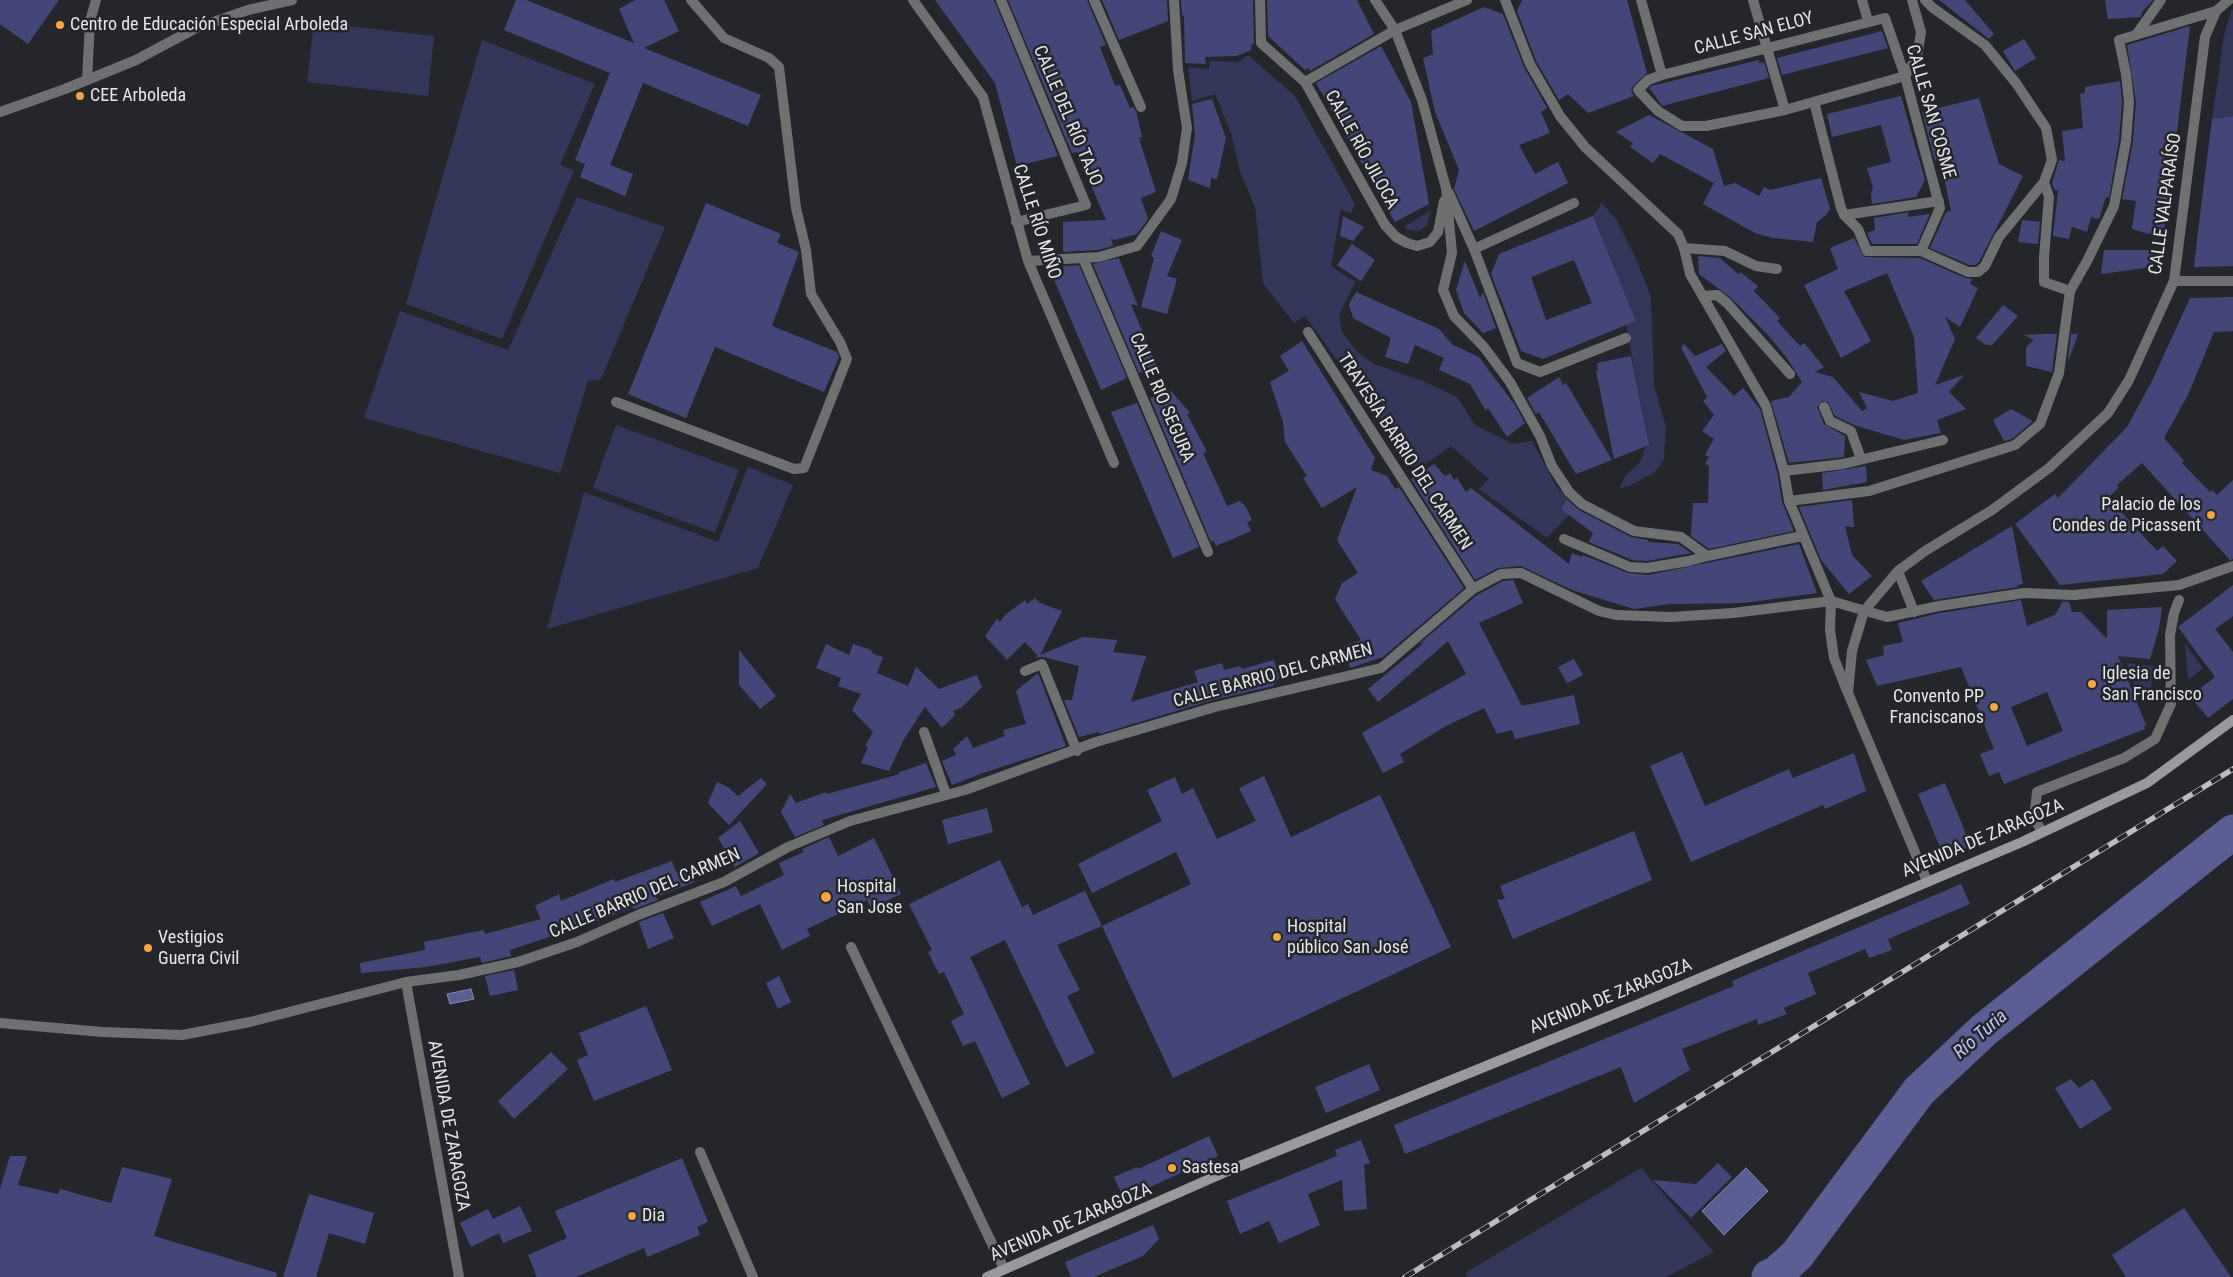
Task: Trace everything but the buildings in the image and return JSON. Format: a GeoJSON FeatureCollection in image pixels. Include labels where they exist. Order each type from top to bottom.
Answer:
{"type":"FeatureCollection","features":[{"type":"Feature","properties":{"kind":"main road","name":"AVENIDA DE ZARAGOZA"},"geometry":{"type":"LineString","coordinates":[[986,1277],[1230,1170],[1648,1000],[2022,842],[2147,783],[2233,720]]}},
{"type":"Feature","properties":{"kind":"street"},"geometry":{"type":"LineString","coordinates":[[87,80],[90,20],[96,0]]}},
{"type":"Feature","properties":{"kind":"street"},"geometry":{"type":"LineString","coordinates":[[0,112],[136,60],[196,28],[248,10],[292,0]]}},
{"type":"Feature","properties":{"kind":"street"},"geometry":{"type":"LineString","coordinates":[[616,402],[794,469],[804,468],[848,359],[840,342],[810,294],[806,250],[796,208],[779,67],[769,58],[724,38],[691,0]]}},
{"type":"Feature","properties":{"kind":"street","name":"CALLE RÍO MIÑO"},"geometry":{"type":"LineString","coordinates":[[913,0],[982,97],[1028,261],[1114,464]]}},
{"type":"Feature","properties":{"kind":"street","name":"CALLE DEL RÍO TAJO"},"geometry":{"type":"LineString","coordinates":[[1001,0],[1086,205],[1016,222]]}},
{"type":"Feature","properties":{"kind":"street"},"geometry":{"type":"LineString","coordinates":[[1094,0],[1141,107]]}},
{"type":"Feature","properties":{"kind":"street"},"geometry":{"type":"LineString","coordinates":[[1028,261],[1098,257],[1137,246],[1170,199],[1182,163],[1187,128],[1178,70],[1174,0]]}},
{"type":"Feature","properties":{"kind":"street","name":"CALLE RÍO JILOCA"},"geometry":{"type":"LineString","coordinates":[[1260,0],[1261,43],[1305,82],[1385,225],[1396,237],[1417,246],[1430,242],[1438,232],[1446,188]]}},
{"type":"Feature","properties":{"kind":"street"},"geometry":{"type":"LineString","coordinates":[[1375,0],[1395,30],[1422,100],[1446,188],[1474,249],[1517,364],[1540,372],[1626,338]]}},
{"type":"Feature","properties":{"kind":"street"},"geometry":{"type":"LineString","coordinates":[[1305,82],[1395,30],[1467,0]]}},
{"type":"Feature","properties":{"kind":"street"},"geometry":{"type":"LineString","coordinates":[[1505,0],[1530,64],[1560,116],[1585,147],[1678,234],[1684,248],[1690,274],[1766,406],[1784,471],[1789,501],[1802,536],[1831,601],[1887,617],[1939,606],[2024,593],[2074,595],[2179,585],[2233,566]]}},
{"type":"Feature","properties":{"kind":"street"},"geometry":{"type":"LineString","coordinates":[[1641,0],[1662,75]]}},
{"type":"Feature","properties":{"kind":"street"},"geometry":{"type":"LineString","coordinates":[[1753,0],[1785,110],[1906,76],[1917,57],[1921,32],[1912,0]]}},
{"type":"Feature","properties":{"kind":"street"},"geometry":{"type":"LineString","coordinates":[[1862,0],[1868,21]]}},
{"type":"Feature","properties":{"kind":"street"},"geometry":{"type":"LineString","coordinates":[[1814,102],[1844,215],[1858,229],[1867,251],[1921,251],[1968,272],[1978,272],[1985,266],[1999,237],[2044,182],[2052,160],[2046,128],[2016,83],[1985,45],[1932,8],[1925,0]]}},
{"type":"Feature","properties":{"kind":"street"},"geometry":{"type":"LineString","coordinates":[[2136,35],[2161,0]]}},
{"type":"Feature","properties":{"kind":"street","name":"CALLE VALPARAÍSO"},"geometry":{"type":"LineString","coordinates":[[1848,693],[1852,651],[1864,611],[1898,571],[1925,551],[2024,488],[2108,413],[2129,380],[2174,281],[2205,37],[2216,11],[2229,0]]}},
{"type":"Feature","properties":{"kind":"street"},"geometry":{"type":"LineString","coordinates":[[1789,501],[1869,491],[2015,445],[2026,438],[2040,424],[2052,395],[2058,373],[2070,290],[2087,261],[2114,206],[2126,141],[2129,102],[2119,40],[2216,11]]}},
{"type":"Feature","properties":{"kind":"street","name":"CALLE SAN COSME"},"geometry":{"type":"LineString","coordinates":[[1868,21],[1885,18],[1906,76],[1939,201],[1940,208],[1921,251]]}},
{"type":"Feature","properties":{"kind":"street","name":"CALLE SAN ELOY"},"geometry":{"type":"LineString","coordinates":[[1785,110],[1706,126],[1682,126],[1658,111],[1638,90],[1648,80],[1662,75],[1868,21]]}},
{"type":"Feature","properties":{"kind":"street"},"geometry":{"type":"LineString","coordinates":[[2044,182],[2049,197],[2044,282],[2070,290]]}},
{"type":"Feature","properties":{"kind":"street"},"geometry":{"type":"LineString","coordinates":[[1446,188],[1452,253],[1444,290],[1454,316],[1484,347],[1510,382],[1540,436],[1552,466],[1569,492],[1582,504],[1634,531],[1681,537],[1707,556]]}},
{"type":"Feature","properties":{"kind":"street"},"geometry":{"type":"LineString","coordinates":[[1844,215],[1939,201]]}},
{"type":"Feature","properties":{"kind":"street"},"geometry":{"type":"LineString","coordinates":[[1474,249],[1574,203]]}},
{"type":"Feature","properties":{"kind":"street"},"geometry":{"type":"LineString","coordinates":[[1684,248],[1725,251],[1756,266],[1777,269]]}},
{"type":"Feature","properties":{"kind":"street","name":"CALLE RIO SEGURA"},"geometry":{"type":"LineString","coordinates":[[1083,258],[1208,552]]}},
{"type":"Feature","properties":{"kind":"street"},"geometry":{"type":"LineString","coordinates":[[2174,281],[2233,281]]}},
{"type":"Feature","properties":{"kind":"street"},"geometry":{"type":"LineString","coordinates":[[1704,296],[1717,295],[1726,303],[1790,374]]}},
{"type":"Feature","properties":{"kind":"street","name":"TRAVESÍA BARRIO DEL CARMEN"},"geometry":{"type":"LineString","coordinates":[[1308,332],[1473,589]]}},
{"type":"Feature","properties":{"kind":"street"},"geometry":{"type":"LineString","coordinates":[[1824,406],[1830,421],[1851,431],[1861,459]]}},
{"type":"Feature","properties":{"kind":"street"},"geometry":{"type":"LineString","coordinates":[[1784,471],[1843,464],[1943,440]]}},
{"type":"Feature","properties":{"kind":"street"},"geometry":{"type":"LineString","coordinates":[[1564,539],[1630,567],[1647,568],[1689,561],[1802,536]]}},
{"type":"Feature","properties":{"kind":"street"},"geometry":{"type":"LineString","coordinates":[[1898,571],[1914,612]]}},
{"type":"Feature","properties":{"kind":"street","name":"CALLE BARRIO DEL CARMEN"},"geometry":{"type":"LineString","coordinates":[[0,1023],[102,1032],[182,1035],[250,1022],[406,982],[467,974],[518,962],[578,942],[638,915],[724,882],[818,833],[850,821],[946,794],[1077,751],[1096,742],[1215,707],[1380,668],[1473,589],[1501,574],[1521,573],[1600,611],[1632,616],[1671,617],[1732,613],[1831,601]]}},
{"type":"Feature","properties":{"kind":"street"},"geometry":{"type":"LineString","coordinates":[[2042,832],[2034,819],[2037,792],[2124,758],[2155,739],[2171,704],[2170,635],[2174,613],[2180,600]]}},
{"type":"Feature","properties":{"kind":"street","name":"CALLE VALPARAÍSO"},"geometry":{"type":"LineString","coordinates":[[1831,601],[1830,630],[1834,658],[1927,881]]}},
{"type":"Feature","properties":{"kind":"street"},"geometry":{"type":"LineString","coordinates":[[1025,671],[1042,664],[1077,751]]}},
{"type":"Feature","properties":{"kind":"street"},"geometry":{"type":"LineString","coordinates":[[924,732],[946,794]]}},
{"type":"Feature","properties":{"kind":"street"},"geometry":{"type":"LineString","coordinates":[[850,947],[1004,1270]]}},
{"type":"Feature","properties":{"kind":"street","name":"AVENIDA DE ZARAGOZA"},"geometry":{"type":"LineString","coordinates":[[406,982],[459,1277]]}},
{"type":"Feature","properties":{"kind":"street"},"geometry":{"type":"LineString","coordinates":[[700,1152],[752,1277]]}},
{"type":"Feature","properties":{"kind":"shaded area"},"geometry":{"type":"Polygon","coordinates":[[[2233,10],[2233,116],[2212,119],[2224,36],[2231,11],[2233,10]]]}},
{"type":"Feature","properties":{"kind":"shaded area"},"geometry":{"type":"Polygon","coordinates":[[[314,22],[434,36],[428,96],[307,82],[314,22]]]}},
{"type":"Feature","properties":{"kind":"shaded area"},"geometry":{"type":"Polygon","coordinates":[[[482,40],[595,84],[560,165],[574,171],[502,339],[406,304],[482,40]]]}},
{"type":"Feature","properties":{"kind":"shaded area"},"geometry":{"type":"Polygon","coordinates":[[[1248,55],[1295,96],[1355,204],[1351,213],[1341,209],[1331,266],[1355,282],[1339,316],[1342,332],[1357,352],[1374,364],[1425,382],[1457,397],[1475,425],[1513,444],[1532,441],[1556,486],[1576,508],[1547,538],[1479,489],[1489,479],[1451,446],[1417,470],[1305,316],[1294,323],[1263,283],[1255,207],[1240,171],[1231,133],[1215,94],[1192,101],[1188,67],[1209,69],[1210,61],[1238,62],[1248,55]]]}},
{"type":"Feature","properties":{"kind":"shaded area"},"geometry":{"type":"Polygon","coordinates":[[[577,197],[665,227],[601,379],[588,381],[560,473],[364,418],[400,311],[508,350],[577,197]]]}},
{"type":"Feature","properties":{"kind":"shaded area"},"geometry":{"type":"Polygon","coordinates":[[[1602,203],[1616,219],[1637,261],[1651,297],[1654,385],[1666,427],[1664,459],[1655,472],[1629,486],[1619,488],[1626,475],[1640,462],[1648,441],[1626,325],[1636,321],[1593,216],[1602,203]]]}},
{"type":"Feature","properties":{"kind":"shaded area"},"geometry":{"type":"Polygon","coordinates":[[[1431,210],[1427,225],[1420,231],[1408,230],[1404,227],[1431,210]]]}},
{"type":"Feature","properties":{"kind":"shaded area"},"geometry":{"type":"Polygon","coordinates":[[[616,425],[739,470],[715,533],[593,488],[616,425]]]}},
{"type":"Feature","properties":{"kind":"shaded area"},"geometry":{"type":"Polygon","coordinates":[[[748,467],[793,485],[758,568],[547,629],[584,492],[718,542],[748,467]]]}},
{"type":"Feature","properties":{"kind":"shaded area"},"geometry":{"type":"Polygon","coordinates":[[[2185,644],[2203,668],[2188,680],[2185,644]]]}},
{"type":"Feature","properties":{"kind":"shaded area"},"geometry":{"type":"Polygon","coordinates":[[[2127,663],[2153,666],[2151,688],[2136,689],[2127,663]]]}},
{"type":"Feature","properties":{"kind":"shaded area"},"geometry":{"type":"Polygon","coordinates":[[[471,989],[474,999],[450,1004],[447,994],[471,989]]]}},
{"type":"Feature","properties":{"kind":"shaded area"},"geometry":{"type":"Polygon","coordinates":[[[1641,1168],[1714,1252],[1666,1277],[1468,1277],[1465,1273],[1641,1168]]]}},
{"type":"Feature","properties":{"kind":"shaded area"},"geometry":{"type":"Polygon","coordinates":[[[1746,1168],[1768,1191],[1724,1235],[1702,1211],[1746,1168]]]}},
{"type":"Feature","properties":{"kind":"waterway","name":"Río Turia"},"geometry":{"type":"LineString","coordinates":[[1769,1277],[1777,1273],[1797,1255],[1919,1091],[1984,1030],[2233,832]]}},
{"type":"Feature","properties":{"kind":"railway"},"geometry":{"type":"LineString","coordinates":[[1405,1277],[2233,769]]}},
{"type":"Feature","properties":{"kind":"place","name":"Centro de Educación Especial Arboleda"},"geometry":{"type":"Point","coordinates":[60,25]}},
{"type":"Feature","properties":{"kind":"place","name":"CEE Arboleda"},"geometry":{"type":"Point","coordinates":[80,96]}},
{"type":"Feature","properties":{"kind":"place","name":"Palacio de los Condes de Picassent"},"geometry":{"type":"Point","coordinates":[2211,515]}},
{"type":"Feature","properties":{"kind":"place","name":"Iglesia de San Francisco"},"geometry":{"type":"Point","coordinates":[2092,684]}},
{"type":"Feature","properties":{"kind":"place","name":"Convento PP Franciscanos"},"geometry":{"type":"Point","coordinates":[1994,707]}},
{"type":"Feature","properties":{"kind":"place","name":"Hospital San Jose"},"geometry":{"type":"Point","coordinates":[826,897]}},
{"type":"Feature","properties":{"kind":"place","name":"Hospital público San José"},"geometry":{"type":"Point","coordinates":[1277,937]}},
{"type":"Feature","properties":{"kind":"place","name":"Vestigios Guerra Civil"},"geometry":{"type":"Point","coordinates":[148,948]}},
{"type":"Feature","properties":{"kind":"place","name":"Sastesa"},"geometry":{"type":"Point","coordinates":[1172,1168]}},
{"type":"Feature","properties":{"kind":"place","name":"Dia"},"geometry":{"type":"Point","coordinates":[632,1216]}}]}
